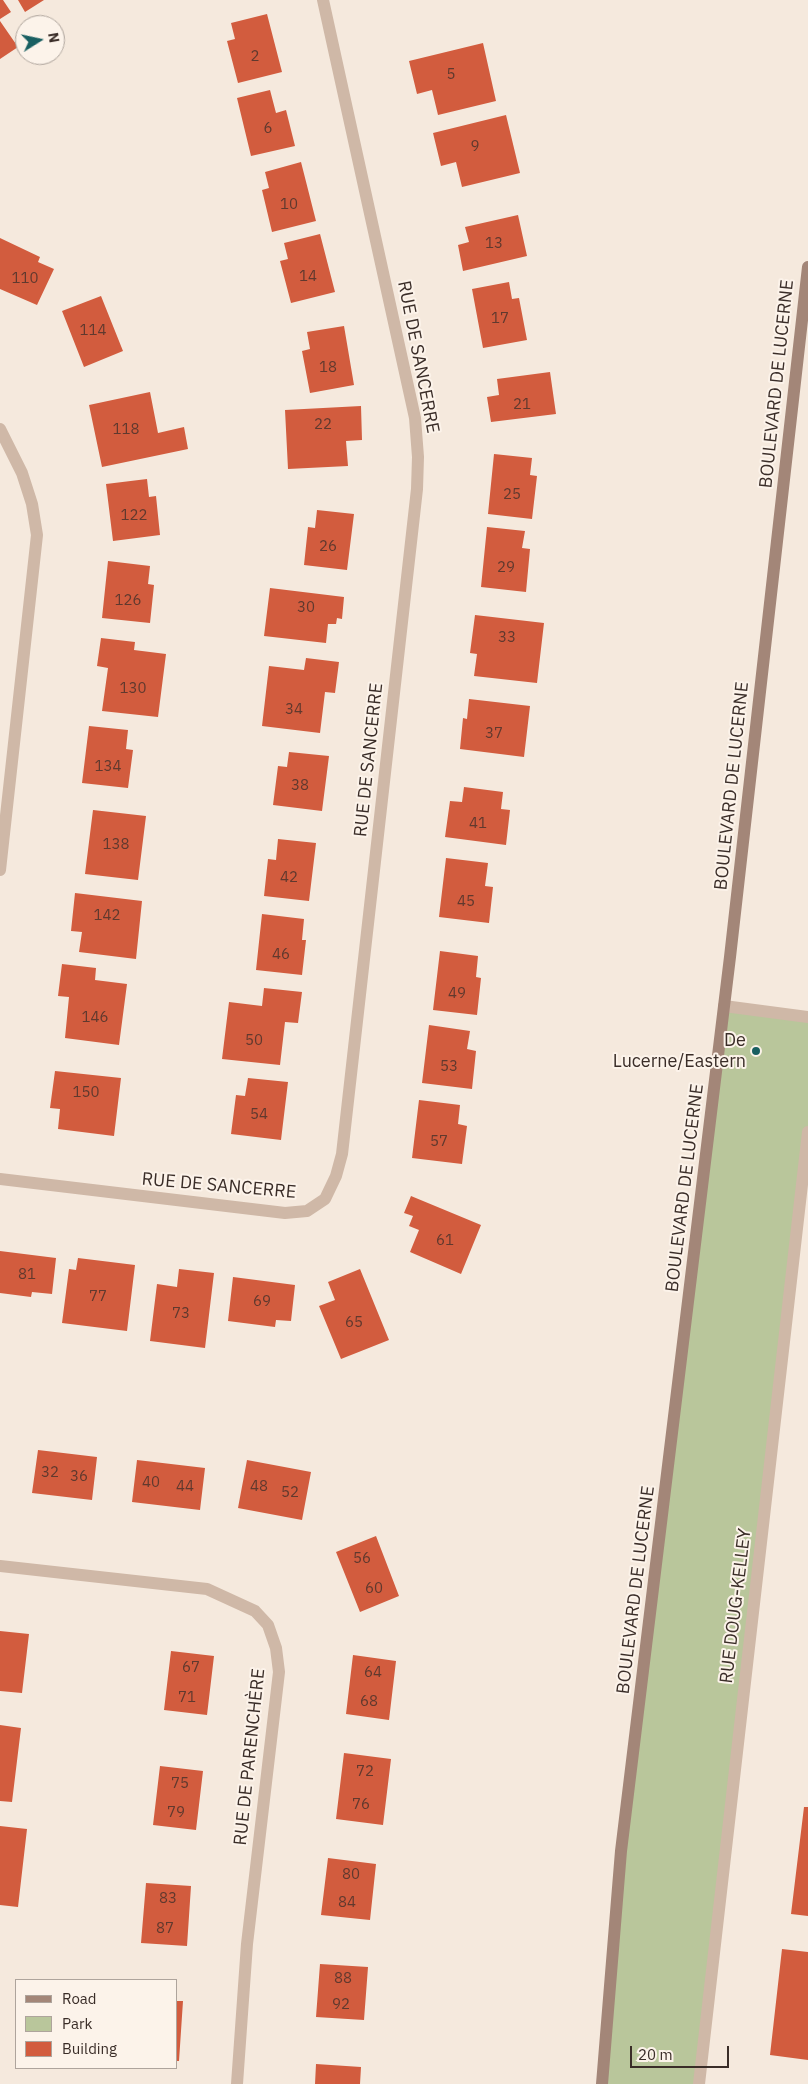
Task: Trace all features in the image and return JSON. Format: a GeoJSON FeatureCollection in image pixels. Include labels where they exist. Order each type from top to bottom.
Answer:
{"type":"FeatureCollection","features":[{"type":"Feature","properties":{"kind":"main road","name":"BOULEVARD DE LUCERNE"},"geometry":{"type":"LineString","coordinates":[[602,2084],[622,1851],[724,1006],[808,267]]}},
{"type":"Feature","properties":{"kind":"street","name":"RUE DE SANCERRE"},"geometry":{"type":"LineString","coordinates":[[0,1179],[285,1214],[307,1211],[326,1199],[336,1176],[342,1154],[417,489],[418,457],[415,418],[323,0]]}},
{"type":"Feature","properties":{"kind":"street"},"geometry":{"type":"LineString","coordinates":[[0,429],[22,473],[32,504],[37,535],[0,870]]}},
{"type":"Feature","properties":{"kind":"street"},"geometry":{"type":"LineString","coordinates":[[724,1006],[808,1017]]}},
{"type":"Feature","properties":{"kind":"street","name":"RUE DOUG-KELLEY"},"geometry":{"type":"LineString","coordinates":[[699,2084],[808,1132]]}},
{"type":"Feature","properties":{"kind":"street","name":"RUE DE PARENCHÈRE"},"geometry":{"type":"LineString","coordinates":[[0,1566],[207,1589],[255,1610],[268,1625],[276,1648],[279,1672],[247,1944],[237,2084]]}},
{"type":"Feature","properties":{"kind":"green space"},"geometry":{"type":"Polygon","coordinates":[[[724,1006],[808,1017],[808,1132],[699,2084],[602,2084],[621,1851],[724,1006]]]}},
{"type":"Feature","properties":{"kind":"building"},"geometry":{"type":"Polygon","coordinates":[[[0,0],[3,0],[11,12],[0,19],[0,0]]]}},
{"type":"Feature","properties":{"kind":"building"},"geometry":{"type":"Polygon","coordinates":[[[18,0],[44,0],[25,12],[18,0]]]}},
{"type":"Feature","properties":{"kind":"building"},"geometry":{"type":"Polygon","coordinates":[[[267,14],[282,72],[238,83],[227,41],[235,39],[231,23],[267,14]]]}},
{"type":"Feature","properties":{"kind":"building"},"geometry":{"type":"Polygon","coordinates":[[[0,21],[15,43],[15,49],[0,59],[0,21]]]}},
{"type":"Feature","properties":{"kind":"building"},"geometry":{"type":"Polygon","coordinates":[[[483,43],[496,101],[438,115],[432,90],[417,94],[409,61],[483,43]]]}},
{"type":"Feature","properties":{"kind":"building"},"geometry":{"type":"Polygon","coordinates":[[[270,90],[276,113],[286,110],[295,146],[251,156],[237,98],[270,90]]]}},
{"type":"Feature","properties":{"kind":"building"},"geometry":{"type":"Polygon","coordinates":[[[506,115],[520,173],[462,187],[456,162],[441,166],[433,133],[506,115]]]}},
{"type":"Feature","properties":{"kind":"building"},"geometry":{"type":"Polygon","coordinates":[[[301,162],[316,221],[272,232],[262,190],[269,188],[265,172],[301,162]]]}},
{"type":"Feature","properties":{"kind":"building"},"geometry":{"type":"Polygon","coordinates":[[[518,215],[527,256],[463,271],[458,245],[469,242],[465,227],[518,215]]]}},
{"type":"Feature","properties":{"kind":"building"},"geometry":{"type":"Polygon","coordinates":[[[320,234],[335,292],[291,303],[280,261],[288,259],[284,243],[320,234]]]}},
{"type":"Feature","properties":{"kind":"building"},"geometry":{"type":"Polygon","coordinates":[[[0,238],[40,257],[38,262],[54,269],[37,305],[0,289],[0,238]]]}},
{"type":"Feature","properties":{"kind":"building"},"geometry":{"type":"Polygon","coordinates":[[[509,282],[512,299],[519,298],[527,340],[483,348],[472,289],[509,282]]]}},
{"type":"Feature","properties":{"kind":"building"},"geometry":{"type":"Polygon","coordinates":[[[101,296],[123,351],[84,367],[62,311],[101,296]]]}},
{"type":"Feature","properties":{"kind":"building"},"geometry":{"type":"Polygon","coordinates":[[[344,326],[354,385],[310,393],[302,351],[310,349],[307,332],[344,326]]]}},
{"type":"Feature","properties":{"kind":"building"},"geometry":{"type":"Polygon","coordinates":[[[550,372],[556,414],[491,422],[487,397],[499,395],[497,379],[550,372]]]}},
{"type":"Feature","properties":{"kind":"building"},"geometry":{"type":"Polygon","coordinates":[[[150,392],[158,433],[184,427],[188,449],[102,467],[89,405],[150,392]]]}},
{"type":"Feature","properties":{"kind":"building"},"geometry":{"type":"Polygon","coordinates":[[[361,406],[362,440],[346,441],[348,466],[288,469],[285,410],[361,406]]]}},
{"type":"Feature","properties":{"kind":"building"},"geometry":{"type":"Polygon","coordinates":[[[494,454],[532,458],[530,475],[537,476],[532,519],[488,514],[494,454]]]}},
{"type":"Feature","properties":{"kind":"building"},"geometry":{"type":"Polygon","coordinates":[[[147,479],[149,497],[156,496],[160,535],[113,541],[106,484],[147,479]]]}},
{"type":"Feature","properties":{"kind":"building"},"geometry":{"type":"Polygon","coordinates":[[[317,510],[354,514],[347,570],[304,565],[308,527],[315,528],[317,510]]]}},
{"type":"Feature","properties":{"kind":"building"},"geometry":{"type":"Polygon","coordinates":[[[487,527],[525,531],[522,548],[530,549],[526,592],[481,587],[487,527]]]}},
{"type":"Feature","properties":{"kind":"building"},"geometry":{"type":"Polygon","coordinates":[[[108,561],[150,566],[148,584],[154,585],[150,623],[102,618],[108,561]]]}},
{"type":"Feature","properties":{"kind":"building"},"geometry":{"type":"Polygon","coordinates":[[[270,588],[344,597],[342,619],[337,618],[336,624],[328,624],[326,643],[264,636],[270,588]]]}},
{"type":"Feature","properties":{"kind":"building"},"geometry":{"type":"Polygon","coordinates":[[[475,615],[544,623],[537,683],[474,676],[477,654],[470,653],[475,615]]]}},
{"type":"Feature","properties":{"kind":"building"},"geometry":{"type":"Polygon","coordinates":[[[101,638],[135,642],[134,650],[166,654],[158,717],[102,711],[108,668],[97,666],[101,638]]]}},
{"type":"Feature","properties":{"kind":"building"},"geometry":{"type":"Polygon","coordinates":[[[306,658],[339,662],[335,693],[325,692],[320,733],[262,726],[269,666],[304,670],[306,658]]]}},
{"type":"Feature","properties":{"kind":"building"},"geometry":{"type":"Polygon","coordinates":[[[469,699],[530,706],[524,757],[460,749],[463,718],[467,719],[469,699]]]}},
{"type":"Feature","properties":{"kind":"building"},"geometry":{"type":"Polygon","coordinates":[[[89,726],[128,730],[126,749],[133,750],[128,788],[82,783],[89,726]]]}},
{"type":"Feature","properties":{"kind":"building"},"geometry":{"type":"Polygon","coordinates":[[[289,752],[329,756],[322,811],[273,805],[278,766],[287,767],[289,752]]]}},
{"type":"Feature","properties":{"kind":"building"},"geometry":{"type":"Polygon","coordinates":[[[464,787],[503,792],[501,809],[510,810],[506,845],[445,837],[450,801],[462,802],[464,787]]]}},
{"type":"Feature","properties":{"kind":"building"},"geometry":{"type":"Polygon","coordinates":[[[93,810],[146,816],[138,880],[85,874],[93,810]]]}},
{"type":"Feature","properties":{"kind":"building"},"geometry":{"type":"Polygon","coordinates":[[[278,839],[316,843],[309,901],[264,896],[268,859],[276,860],[278,839]]]}},
{"type":"Feature","properties":{"kind":"building"},"geometry":{"type":"Polygon","coordinates":[[[446,858],[488,863],[485,886],[493,887],[489,923],[439,917],[446,858]]]}},
{"type":"Feature","properties":{"kind":"building"},"geometry":{"type":"Polygon","coordinates":[[[75,893],[142,901],[136,959],[79,952],[82,932],[71,931],[75,893]]]}},
{"type":"Feature","properties":{"kind":"building"},"geometry":{"type":"Polygon","coordinates":[[[262,914],[304,919],[302,940],[306,940],[302,975],[256,970],[262,914]]]}},
{"type":"Feature","properties":{"kind":"building"},"geometry":{"type":"Polygon","coordinates":[[[440,951],[478,956],[476,977],[481,978],[477,1015],[433,1010],[440,951]]]}},
{"type":"Feature","properties":{"kind":"building"},"geometry":{"type":"Polygon","coordinates":[[[62,964],[96,968],[95,980],[127,984],[119,1045],[65,1038],[69,997],[58,996],[62,964]]]}},
{"type":"Feature","properties":{"kind":"building"},"geometry":{"type":"Polygon","coordinates":[[[264,988],[302,992],[298,1023],[285,1022],[280,1065],[222,1059],[229,1002],[262,1006],[264,988]]]}},
{"type":"Feature","properties":{"kind":"building"},"geometry":{"type":"Polygon","coordinates":[[[429,1025],[470,1031],[467,1049],[476,1051],[472,1089],[422,1083],[429,1025]]]}},
{"type":"Feature","properties":{"kind":"building"},"geometry":{"type":"Polygon","coordinates":[[[55,1071],[121,1078],[114,1136],[58,1129],[60,1109],[50,1108],[55,1071]]]}},
{"type":"Feature","properties":{"kind":"building"},"geometry":{"type":"Polygon","coordinates":[[[248,1078],[288,1082],[281,1140],[231,1134],[236,1095],[245,1096],[248,1078]]]}},
{"type":"Feature","properties":{"kind":"building"},"geometry":{"type":"Polygon","coordinates":[[[419,1100],[460,1105],[458,1124],[467,1126],[462,1164],[412,1158],[419,1100]]]}},
{"type":"Feature","properties":{"kind":"building"},"geometry":{"type":"Polygon","coordinates":[[[411,1196],[481,1225],[461,1274],[410,1252],[419,1230],[409,1226],[413,1216],[404,1213],[411,1196]]]}},
{"type":"Feature","properties":{"kind":"building"},"geometry":{"type":"Polygon","coordinates":[[[0,1251],[56,1258],[52,1294],[32,1292],[31,1297],[0,1293],[0,1251]]]}},
{"type":"Feature","properties":{"kind":"building"},"geometry":{"type":"Polygon","coordinates":[[[78,1258],[135,1265],[127,1331],[62,1323],[69,1269],[76,1270],[78,1258]]]}},
{"type":"Feature","properties":{"kind":"building"},"geometry":{"type":"Polygon","coordinates":[[[179,1269],[214,1273],[205,1348],[150,1341],[157,1284],[177,1287],[179,1269]]]}},
{"type":"Feature","properties":{"kind":"building"},"geometry":{"type":"Polygon","coordinates":[[[360,1269],[389,1340],[341,1359],[319,1306],[335,1300],[328,1282],[360,1269]]]}},
{"type":"Feature","properties":{"kind":"building"},"geometry":{"type":"Polygon","coordinates":[[[233,1277],[295,1285],[291,1321],[276,1320],[275,1327],[228,1321],[233,1277]]]}},
{"type":"Feature","properties":{"kind":"building"},"geometry":{"type":"Polygon","coordinates":[[[38,1450],[97,1457],[92,1500],[32,1493],[38,1450]]]}},
{"type":"Feature","properties":{"kind":"building"},"geometry":{"type":"Polygon","coordinates":[[[137,1460],[205,1468],[200,1510],[132,1502],[137,1460]]]}},
{"type":"Feature","properties":{"kind":"building"},"geometry":{"type":"Polygon","coordinates":[[[247,1460],[311,1472],[302,1520],[238,1508],[247,1460]]]}},
{"type":"Feature","properties":{"kind":"building"},"geometry":{"type":"Polygon","coordinates":[[[376,1536],[399,1596],[360,1612],[336,1552],[376,1536]]]}},
{"type":"Feature","properties":{"kind":"building"},"geometry":{"type":"Polygon","coordinates":[[[0,1631],[29,1634],[22,1693],[0,1691],[0,1631]]]}},
{"type":"Feature","properties":{"kind":"building"},"geometry":{"type":"Polygon","coordinates":[[[171,1651],[214,1656],[207,1715],[164,1710],[171,1651]]]}},
{"type":"Feature","properties":{"kind":"building"},"geometry":{"type":"Polygon","coordinates":[[[353,1655],[396,1661],[389,1720],[346,1714],[353,1655]]]}},
{"type":"Feature","properties":{"kind":"building"},"geometry":{"type":"Polygon","coordinates":[[[0,1725],[21,1728],[12,1802],[0,1801],[0,1725]]]}},
{"type":"Feature","properties":{"kind":"building"},"geometry":{"type":"Polygon","coordinates":[[[344,1753],[391,1759],[383,1825],[336,1819],[344,1753]]]}},
{"type":"Feature","properties":{"kind":"building"},"geometry":{"type":"Polygon","coordinates":[[[160,1766],[203,1771],[196,1830],[153,1825],[160,1766]]]}},
{"type":"Feature","properties":{"kind":"building"},"geometry":{"type":"Polygon","coordinates":[[[804,1807],[808,1807],[808,1916],[791,1914],[804,1807]]]}},
{"type":"Feature","properties":{"kind":"building"},"geometry":{"type":"Polygon","coordinates":[[[0,1826],[27,1829],[18,1907],[0,1905],[0,1826]]]}},
{"type":"Feature","properties":{"kind":"building"},"geometry":{"type":"Polygon","coordinates":[[[328,1858],[376,1864],[370,1920],[321,1915],[328,1858]]]}},
{"type":"Feature","properties":{"kind":"building"},"geometry":{"type":"Polygon","coordinates":[[[146,1883],[191,1886],[187,1946],[141,1943],[146,1883]]]}},
{"type":"Feature","properties":{"kind":"building"},"geometry":{"type":"Polygon","coordinates":[[[782,1949],[808,1952],[808,2060],[770,2055],[782,1949]]]}},
{"type":"Feature","properties":{"kind":"building"},"geometry":{"type":"Polygon","coordinates":[[[320,1964],[368,1967],[364,2020],[316,2017],[320,1964]]]}},
{"type":"Feature","properties":{"kind":"building"},"geometry":{"type":"Polygon","coordinates":[[[178,2001],[183,2001],[179,2061],[178,2001]]]}},
{"type":"Feature","properties":{"kind":"building"},"geometry":{"type":"Polygon","coordinates":[[[316,2064],[361,2067],[360,2084],[315,2084],[316,2064]]]}},
{"type":"Feature","properties":{"kind":"place","name":"De Lucerne/Eastern"},"geometry":{"type":"Point","coordinates":[756,1051]}}]}
